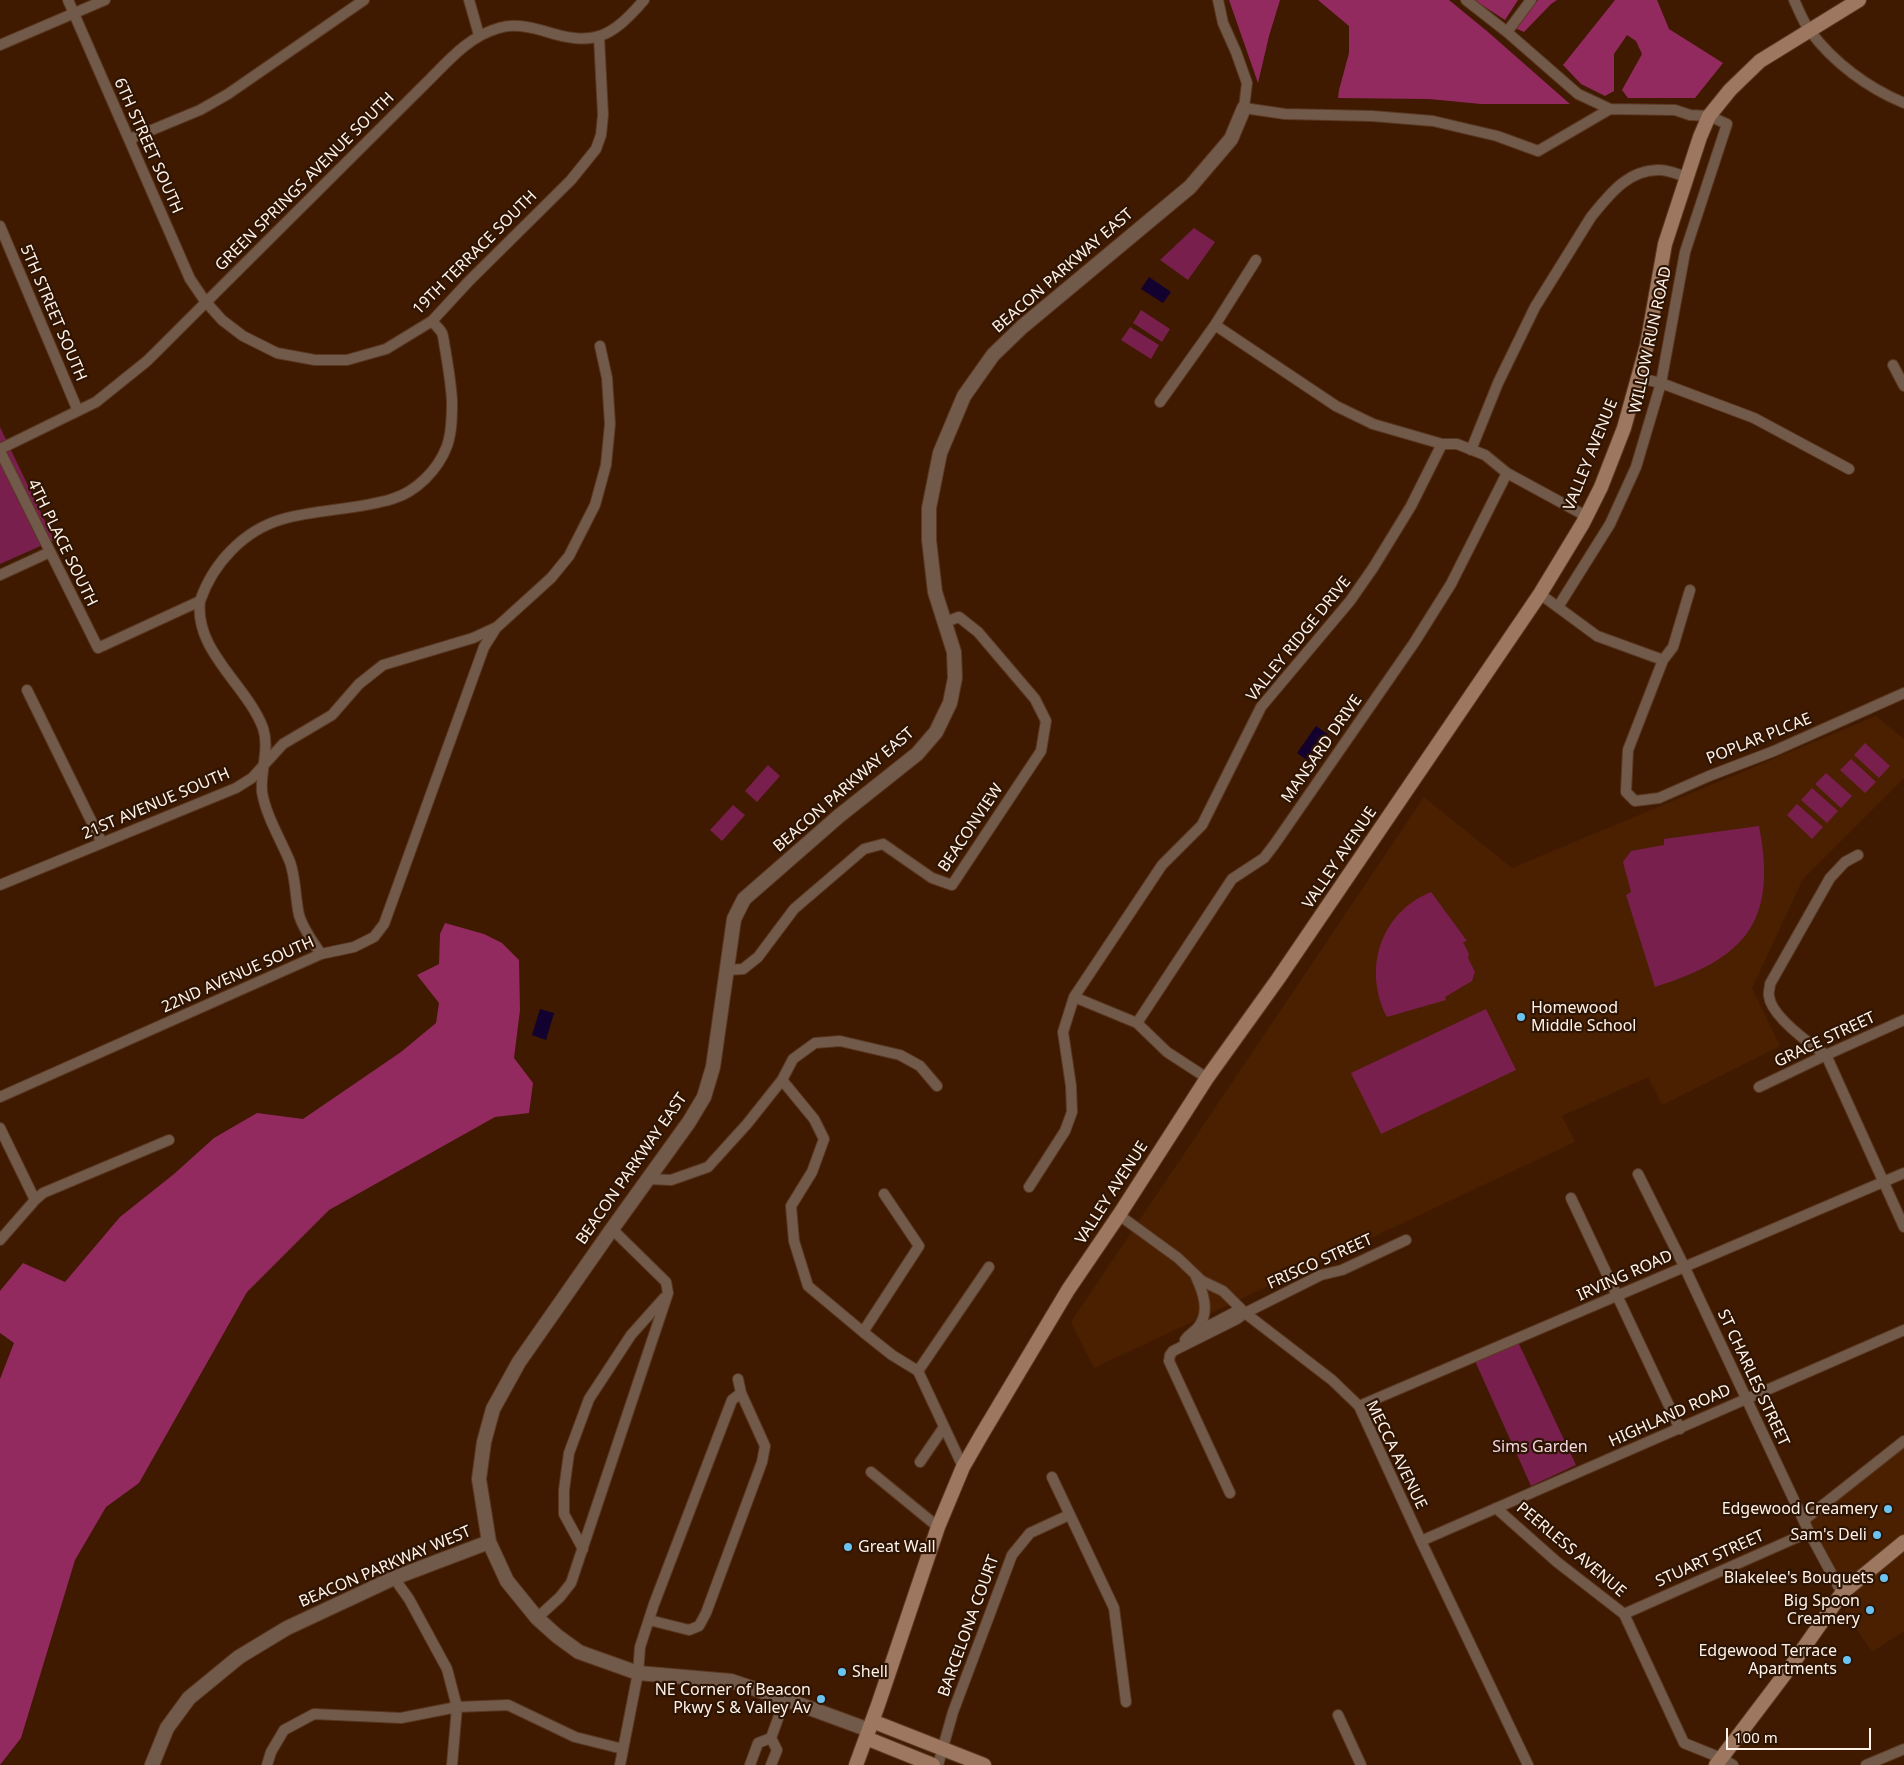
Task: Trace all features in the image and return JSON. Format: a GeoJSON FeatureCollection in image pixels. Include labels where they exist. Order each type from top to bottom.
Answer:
{"type":"FeatureCollection","features":[{"type":"Feature","properties":{"kind":"main road","name":"VALLEY AVENUE"},"geometry":{"type":"LineString","coordinates":[[856,1765],[938,1527],[963,1467],[1068,1290],[1120,1215],[1207,1078],[1278,979],[1540,594],[1586,516],[1601,486],[1624,428],[1639,378],[1665,244],[1709,116],[1730,90],[1760,62],[1858,0]]}},
{"type":"Feature","properties":{"kind":"main road"},"geometry":{"type":"LineString","coordinates":[[1723,1763],[1842,1593],[1904,1542]]}},
{"type":"Feature","properties":{"kind":"main road"},"geometry":{"type":"LineString","coordinates":[[869,1730],[944,1748],[984,1765]]}},
{"type":"Feature","properties":{"kind":"main road"},"geometry":{"type":"LineString","coordinates":[[869,1730],[934,1765]]}},
{"type":"Feature","properties":{"kind":"street","name":"6TH STREET SOUTH"},"geometry":{"type":"LineString","coordinates":[[68,0],[190,278],[205,301]]}},
{"type":"Feature","properties":{"kind":"street"},"geometry":{"type":"LineString","coordinates":[[0,45],[105,0]]}},
{"type":"Feature","properties":{"kind":"street"},"geometry":{"type":"LineString","coordinates":[[130,140],[200,110],[228,94],[364,0]]}},
{"type":"Feature","properties":{"kind":"street"},"geometry":{"type":"LineString","coordinates":[[469,0],[479,35]]}},
{"type":"Feature","properties":{"kind":"street","name":"GREEN SPRINGS AVENUE SOUTH"},"geometry":{"type":"LineString","coordinates":[[0,450],[78,411],[105,395],[147,361],[205,301],[462,48],[479,35],[501,27],[528,26],[568,39],[599,37],[616,29],[644,0]]}},
{"type":"Feature","properties":{"kind":"street"},"geometry":{"type":"LineString","coordinates":[[1218,0],[1223,23],[1236,52],[1246,83],[1244,108],[1272,113],[1372,116],[1433,121],[1497,136],[1538,151],[1610,109]]}},
{"type":"Feature","properties":{"kind":"street"},"geometry":{"type":"LineString","coordinates":[[1466,0],[1507,32],[1578,94],[1610,109],[1675,110],[1690,115],[1709,116]]}},
{"type":"Feature","properties":{"kind":"street"},"geometry":{"type":"LineString","coordinates":[[1507,32],[1531,0]]}},
{"type":"Feature","properties":{"kind":"street"},"geometry":{"type":"LineString","coordinates":[[1794,0],[1809,30],[1837,61],[1865,83],[1904,103]]}},
{"type":"Feature","properties":{"kind":"street","name":"19TH TERRACE SOUTH"},"geometry":{"type":"LineString","coordinates":[[205,301],[222,320],[243,336],[277,353],[315,360],[347,360],[386,349],[432,321],[469,281],[571,180],[596,149],[601,135],[603,115],[599,37]]}},
{"type":"Feature","properties":{"kind":"street","name":"BEACON PARKWAY EAST"},"geometry":{"type":"LineString","coordinates":[[489,1542],[479,1479],[484,1442],[493,1409],[519,1362],[612,1228],[689,1122],[704,1097],[713,1067],[734,919],[744,899],[839,816],[917,754],[936,732],[950,703],[955,678],[954,652],[935,592],[929,540],[929,508],[940,453],[964,396],[993,356],[1022,327],[1190,188],[1231,139],[1244,108]]}},
{"type":"Feature","properties":{"kind":"street","name":"WILLOW RUN ROAD"},"geometry":{"type":"LineString","coordinates":[[1558,607],[1610,524],[1632,475],[1661,384],[1685,252],[1727,124],[1709,116]]}},
{"type":"Feature","properties":{"kind":"street"},"geometry":{"type":"LineString","coordinates":[[1471,450],[1498,383],[1534,307],[1591,217],[1608,195],[1626,180],[1644,171],[1661,170],[1687,177]]}},
{"type":"Feature","properties":{"kind":"street","name":"5TH STREET SOUTH"},"geometry":{"type":"LineString","coordinates":[[0,226],[78,411]]}},
{"type":"Feature","properties":{"kind":"street"},"geometry":{"type":"LineString","coordinates":[[1160,402],[1215,325],[1256,260]]}},
{"type":"Feature","properties":{"kind":"street"},"geometry":{"type":"LineString","coordinates":[[321,954],[302,924],[292,870],[263,794],[262,774],[266,745],[265,734],[257,713],[207,642],[202,625],[200,601],[204,589],[219,564],[251,534],[282,519],[392,499],[416,488],[434,469],[447,446],[452,420],[451,380],[442,333],[432,321]]}},
{"type":"Feature","properties":{"kind":"street"},"geometry":{"type":"LineString","coordinates":[[1215,325],[1336,406],[1373,424],[1442,444],[1457,444],[1485,456],[1507,473],[1586,516]]}},
{"type":"Feature","properties":{"kind":"street","name":"21ST AVENUE SOUTH"},"geometry":{"type":"LineString","coordinates":[[0,885],[236,788],[252,778],[284,744],[332,715],[359,684],[383,665],[473,638],[497,627],[552,578],[569,556],[595,504],[606,465],[610,424],[607,378],[600,346]]}},
{"type":"Feature","properties":{"kind":"street"},"geometry":{"type":"LineString","coordinates":[[1893,365],[1904,386]]}},
{"type":"Feature","properties":{"kind":"street"},"geometry":{"type":"LineString","coordinates":[[1639,378],[1661,384],[1754,418],[1849,469]]}},
{"type":"Feature","properties":{"kind":"street","name":"VALLEY RIDGE DRIVE"},"geometry":{"type":"LineString","coordinates":[[1029,1187],[1065,1131],[1072,1112],[1071,1086],[1063,1032],[1074,997],[1162,865],[1202,825],[1261,706],[1350,601],[1373,568],[1411,506],[1442,444]]}},
{"type":"Feature","properties":{"kind":"street","name":"4TH PLACE SOUTH"},"geometry":{"type":"LineString","coordinates":[[0,450],[98,648],[200,601]]}},
{"type":"Feature","properties":{"kind":"street","name":"MANSARD DRIVE"},"geometry":{"type":"LineString","coordinates":[[1137,1023],[1232,879],[1264,858],[1414,643],[1451,584],[1507,473]]}},
{"type":"Feature","properties":{"kind":"street"},"geometry":{"type":"LineString","coordinates":[[0,575],[50,552]]}},
{"type":"Feature","properties":{"kind":"street"},"geometry":{"type":"LineString","coordinates":[[1540,594],[1597,636],[1663,660],[1673,647],[1690,590]]}},
{"type":"Feature","properties":{"kind":"street","name":"BEACONVIEW"},"geometry":{"type":"LineString","coordinates":[[727,970],[743,969],[758,957],[794,909],[864,849],[883,844],[932,878],[952,885],[1041,750],[1046,721],[1035,699],[978,632],[959,618],[945,622]]}},
{"type":"Feature","properties":{"kind":"street","name":"22ND AVENUE SOUTH"},"geometry":{"type":"LineString","coordinates":[[0,1096],[321,954],[354,948],[374,938],[384,924],[484,647],[497,627]]}},
{"type":"Feature","properties":{"kind":"street","name":"POPLAR PLCAE"},"geometry":{"type":"LineString","coordinates":[[1663,660],[1628,750],[1626,792],[1635,801],[1659,798],[1774,751],[1904,693]]}},
{"type":"Feature","properties":{"kind":"street"},"geometry":{"type":"LineString","coordinates":[[28,690],[102,843]]}},
{"type":"Feature","properties":{"kind":"street"},"geometry":{"type":"LineString","coordinates":[[1858,855],[1845,862],[1830,878],[1770,984],[1769,996],[1773,1007],[1788,1024],[1802,1038],[1826,1055],[1904,1228]]}},
{"type":"Feature","properties":{"kind":"street"},"geometry":{"type":"LineString","coordinates":[[1074,997],[1137,1023],[1168,1052],[1207,1078]]}},
{"type":"Feature","properties":{"kind":"street","name":"GRACE STREET"},"geometry":{"type":"LineString","coordinates":[[1760,1087],[1904,1020]]}},
{"type":"Feature","properties":{"kind":"street"},"geometry":{"type":"LineString","coordinates":[[648,1180],[671,1180],[708,1167],[747,1124],[782,1080],[793,1059],[815,1044],[840,1041],[900,1055],[920,1066],[937,1086]]}},
{"type":"Feature","properties":{"kind":"street"},"geometry":{"type":"LineString","coordinates":[[782,1080],[814,1119],[824,1139],[812,1172],[791,1206],[794,1241],[808,1286],[892,1355],[918,1371],[963,1467]]}},
{"type":"Feature","properties":{"kind":"street"},"geometry":{"type":"LineString","coordinates":[[0,1128],[35,1200]]}},
{"type":"Feature","properties":{"kind":"street"},"geometry":{"type":"LineString","coordinates":[[0,1240],[43,1193],[169,1140]]}},
{"type":"Feature","properties":{"kind":"street","name":"IRVING ROAD"},"geometry":{"type":"LineString","coordinates":[[1359,1406],[1904,1173]]}},
{"type":"Feature","properties":{"kind":"street","name":"ST CHARLES STREET"},"geometry":{"type":"LineString","coordinates":[[1638,1174],[1684,1266],[1809,1532],[1842,1593]]}},
{"type":"Feature","properties":{"kind":"street"},"geometry":{"type":"LineString","coordinates":[[863,1332],[919,1246],[884,1194]]}},
{"type":"Feature","properties":{"kind":"street"},"geometry":{"type":"LineString","coordinates":[[1571,1198],[1680,1429]]}},
{"type":"Feature","properties":{"kind":"street","name":"MECCA AVENUE"},"geometry":{"type":"LineString","coordinates":[[1120,1215],[1178,1258],[1202,1280],[1223,1291],[1246,1313],[1332,1380],[1359,1406],[1528,1765]]}},
{"type":"Feature","properties":{"kind":"street"},"geometry":{"type":"LineString","coordinates":[[537,1618],[560,1597],[571,1583],[668,1294],[666,1282],[612,1228]]}},
{"type":"Feature","properties":{"kind":"street","name":"FRISCO STREET"},"geometry":{"type":"LineString","coordinates":[[1187,1340],[1236,1311],[1246,1313],[1321,1275],[1342,1270],[1406,1240]]}},
{"type":"Feature","properties":{"kind":"street"},"geometry":{"type":"LineString","coordinates":[[918,1371],[989,1267]]}},
{"type":"Feature","properties":{"kind":"street"},"geometry":{"type":"LineString","coordinates":[[1194,1273],[1204,1297],[1204,1311],[1199,1327],[1173,1351],[1169,1361],[1230,1493]]}},
{"type":"Feature","properties":{"kind":"street"},"geometry":{"type":"LineString","coordinates":[[582,1549],[564,1514],[564,1490],[569,1453],[589,1399],[631,1335],[668,1294]]}},
{"type":"Feature","properties":{"kind":"street","name":"HIGHLAND ROAD"},"geometry":{"type":"LineString","coordinates":[[1421,1541],[1904,1330]]}},
{"type":"Feature","properties":{"kind":"street"},"geometry":{"type":"LineString","coordinates":[[649,1620],[689,1630],[699,1626],[706,1614],[762,1462],[765,1446],[741,1393],[738,1379]]}},
{"type":"Feature","properties":{"kind":"street"},"geometry":{"type":"LineString","coordinates":[[620,1765],[638,1674],[640,1647],[732,1400],[741,1393]]}},
{"type":"Feature","properties":{"kind":"street"},"geometry":{"type":"LineString","coordinates":[[920,1462],[944,1427]]}},
{"type":"Feature","properties":{"kind":"street"},"geometry":{"type":"LineString","coordinates":[[1804,1520],[1904,1441]]}},
{"type":"Feature","properties":{"kind":"street"},"geometry":{"type":"LineString","coordinates":[[871,1472],[938,1527]]}},
{"type":"Feature","properties":{"kind":"street"},"geometry":{"type":"LineString","coordinates":[[1052,1478],[1114,1608],[1126,1702]]}},
{"type":"Feature","properties":{"kind":"street","name":"PEERLESS AVENUE"},"geometry":{"type":"LineString","coordinates":[[1496,1508],[1557,1562],[1624,1614],[1684,1743],[1723,1763]]}},
{"type":"Feature","properties":{"kind":"street","name":"BARCELONA COURT"},"geometry":{"type":"LineString","coordinates":[[938,1765],[953,1712],[1012,1555],[1030,1533],[1069,1515]]}},
{"type":"Feature","properties":{"kind":"street","name":"STUART STREET"},"geometry":{"type":"LineString","coordinates":[[1624,1614],[1809,1532]]}},
{"type":"Feature","properties":{"kind":"street","name":"BEACON PARKWAY WEST"},"geometry":{"type":"LineString","coordinates":[[152,1765],[167,1728],[189,1698],[239,1657],[287,1628],[394,1578],[489,1542],[507,1581],[537,1618],[579,1652],[638,1674],[730,1681],[786,1699],[869,1730]]}},
{"type":"Feature","properties":{"kind":"street"},"geometry":{"type":"LineString","coordinates":[[394,1578],[409,1599],[447,1669],[457,1707],[452,1765]]}},
{"type":"Feature","properties":{"kind":"street"},"geometry":{"type":"LineString","coordinates":[[771,1765],[777,1750],[771,1738],[786,1699]]}},
{"type":"Feature","properties":{"kind":"street"},"geometry":{"type":"LineString","coordinates":[[267,1765],[271,1752],[284,1730],[314,1714],[400,1718],[457,1707],[508,1705],[575,1737],[623,1749]]}},
{"type":"Feature","properties":{"kind":"street"},"geometry":{"type":"LineString","coordinates":[[1338,1715],[1361,1765]]}},
{"type":"Feature","properties":{"kind":"street"},"geometry":{"type":"LineString","coordinates":[[750,1765],[758,1743],[771,1738]]}},
{"type":"Feature","properties":{"kind":"street"},"geometry":{"type":"LineString","coordinates":[[1866,1765],[1904,1749]]}},
{"type":"Feature","properties":{"kind":"shaded area"},"geometry":{"type":"Polygon","coordinates":[[[1229,0],[1280,0],[1258,83],[1229,0]]]}},
{"type":"Feature","properties":{"kind":"shaded area"},"geometry":{"type":"Polygon","coordinates":[[[1318,0],[1449,0],[1570,104],[1481,104],[1429,99],[1338,98],[1349,53],[1349,26],[1318,0]]]}},
{"type":"Feature","properties":{"kind":"shaded area"},"geometry":{"type":"Polygon","coordinates":[[[1474,0],[1518,0],[1505,20],[1474,0]]]}},
{"type":"Feature","properties":{"kind":"shaded area"},"geometry":{"type":"Polygon","coordinates":[[[1538,0],[1557,0],[1524,32],[1515,28],[1538,0]]]}},
{"type":"Feature","properties":{"kind":"shaded area"},"geometry":{"type":"Polygon","coordinates":[[[1615,0],[1657,0],[1669,29],[1723,63],[1695,98],[1628,98],[1622,90],[1642,54],[1636,41],[1627,35],[1614,54],[1614,91],[1605,96],[1581,84],[1563,65],[1615,0]]]}},
{"type":"Feature","properties":{"kind":"shaded area"},"geometry":{"type":"Polygon","coordinates":[[[1149,277],[1171,292],[1163,303],[1141,289],[1149,277]]]}},
{"type":"Feature","properties":{"kind":"shaded area","name":"Homewood Middle School"},"geometry":{"type":"Polygon","coordinates":[[[1876,716],[1904,739],[1904,778],[1803,879],[1752,988],[1780,1046],[1662,1105],[1648,1077],[1562,1116],[1575,1142],[1094,1368],[1071,1322],[1424,797],[1512,868],[1876,716]]]}},
{"type":"Feature","properties":{"kind":"shaded area"},"geometry":{"type":"Polygon","coordinates":[[[1316,726],[1329,735],[1310,762],[1297,753],[1316,726]]]}},
{"type":"Feature","properties":{"kind":"shaded area"},"geometry":{"type":"Polygon","coordinates":[[[445,923],[484,934],[502,943],[519,960],[520,1010],[514,1058],[533,1083],[529,1113],[495,1117],[329,1210],[247,1292],[139,1483],[106,1507],[75,1560],[21,1738],[0,1765],[0,1379],[14,1343],[0,1333],[0,1291],[23,1263],[65,1282],[120,1217],[174,1174],[214,1138],[257,1113],[303,1119],[401,1052],[436,1023],[439,1003],[417,975],[439,964],[440,934],[445,923]]]}},
{"type":"Feature","properties":{"kind":"shaded area"},"geometry":{"type":"Polygon","coordinates":[[[540,1009],[554,1013],[546,1040],[532,1035],[540,1009]]]}},
{"type":"Feature","properties":{"kind":"shaded area"},"geometry":{"type":"Polygon","coordinates":[[[1904,1444],[1904,1631],[1872,1652],[1845,1612],[1845,1595],[1807,1522],[1904,1444]]]}},
{"type":"Feature","properties":{"kind":"green space"},"geometry":{"type":"Polygon","coordinates":[[[1194,228],[1215,242],[1188,280],[1160,260],[1194,228]]]}},
{"type":"Feature","properties":{"kind":"green space"},"geometry":{"type":"Polygon","coordinates":[[[1141,310],[1170,329],[1162,342],[1133,323],[1141,310]]]}},
{"type":"Feature","properties":{"kind":"green space"},"geometry":{"type":"Polygon","coordinates":[[[1130,327],[1159,345],[1151,359],[1121,340],[1130,327]]]}},
{"type":"Feature","properties":{"kind":"green space"},"geometry":{"type":"Polygon","coordinates":[[[0,427],[54,540],[0,564],[0,427]]]}},
{"type":"Feature","properties":{"kind":"green space"},"geometry":{"type":"Polygon","coordinates":[[[1865,743],[1890,766],[1879,778],[1854,755],[1865,743]]]}},
{"type":"Feature","properties":{"kind":"green space"},"geometry":{"type":"Polygon","coordinates":[[[1851,759],[1876,782],[1865,793],[1840,770],[1851,759]]]}},
{"type":"Feature","properties":{"kind":"green space"},"geometry":{"type":"Polygon","coordinates":[[[768,765],[780,776],[757,802],[745,791],[768,765]]]}},
{"type":"Feature","properties":{"kind":"green space"},"geometry":{"type":"Polygon","coordinates":[[[1826,773],[1852,796],[1841,808],[1815,784],[1826,773]]]}},
{"type":"Feature","properties":{"kind":"green space"},"geometry":{"type":"Polygon","coordinates":[[[1812,788],[1838,811],[1827,823],[1801,800],[1812,788]]]}},
{"type":"Feature","properties":{"kind":"green space"},"geometry":{"type":"Polygon","coordinates":[[[1797,804],[1823,827],[1812,839],[1787,815],[1797,804]]]}},
{"type":"Feature","properties":{"kind":"green space"},"geometry":{"type":"Polygon","coordinates":[[[733,805],[745,815],[722,841],[710,830],[733,805]]]}},
{"type":"Feature","properties":{"kind":"green space"},"geometry":{"type":"Polygon","coordinates":[[[1759,826],[1764,860],[1763,888],[1758,912],[1748,932],[1732,949],[1711,964],[1686,976],[1655,987],[1626,895],[1631,892],[1623,862],[1631,851],[1664,845],[1664,839],[1759,826]]]}},
{"type":"Feature","properties":{"kind":"green space"},"geometry":{"type":"Polygon","coordinates":[[[1431,892],[1467,941],[1463,942],[1475,972],[1472,981],[1445,997],[1446,1000],[1387,1017],[1380,999],[1376,980],[1381,944],[1389,928],[1400,913],[1414,901],[1431,892]]]}},
{"type":"Feature","properties":{"kind":"green space"},"geometry":{"type":"Polygon","coordinates":[[[1486,1009],[1516,1070],[1381,1134],[1351,1073],[1486,1009]]]}},
{"type":"Feature","properties":{"kind":"green space","name":"Sims Garden"},"geometry":{"type":"Polygon","coordinates":[[[1518,1342],[1576,1465],[1531,1486],[1475,1361],[1518,1342]]]}},
{"type":"Feature","properties":{"kind":"place","name":"Homewood Middle School"},"geometry":{"type":"Point","coordinates":[1521,1017]}},
{"type":"Feature","properties":{"kind":"place","name":"Edgewood Creamery"},"geometry":{"type":"Point","coordinates":[1888,1509]}},
{"type":"Feature","properties":{"kind":"place","name":"Sam's Deli"},"geometry":{"type":"Point","coordinates":[1877,1535]}},
{"type":"Feature","properties":{"kind":"place","name":"Great Wall"},"geometry":{"type":"Point","coordinates":[848,1547]}},
{"type":"Feature","properties":{"kind":"place","name":"Blakelee's Bouquets"},"geometry":{"type":"Point","coordinates":[1884,1578]}},
{"type":"Feature","properties":{"kind":"place","name":"Big Spoon Creamery"},"geometry":{"type":"Point","coordinates":[1870,1610]}},
{"type":"Feature","properties":{"kind":"place","name":"Edgewood Terrace Apartments"},"geometry":{"type":"Point","coordinates":[1847,1660]}},
{"type":"Feature","properties":{"kind":"place","name":"Shell"},"geometry":{"type":"Point","coordinates":[842,1672]}},
{"type":"Feature","properties":{"kind":"place","name":"NE Corner of Beacon Pkwy S & Valley Av"},"geometry":{"type":"Point","coordinates":[821,1699]}}]}
